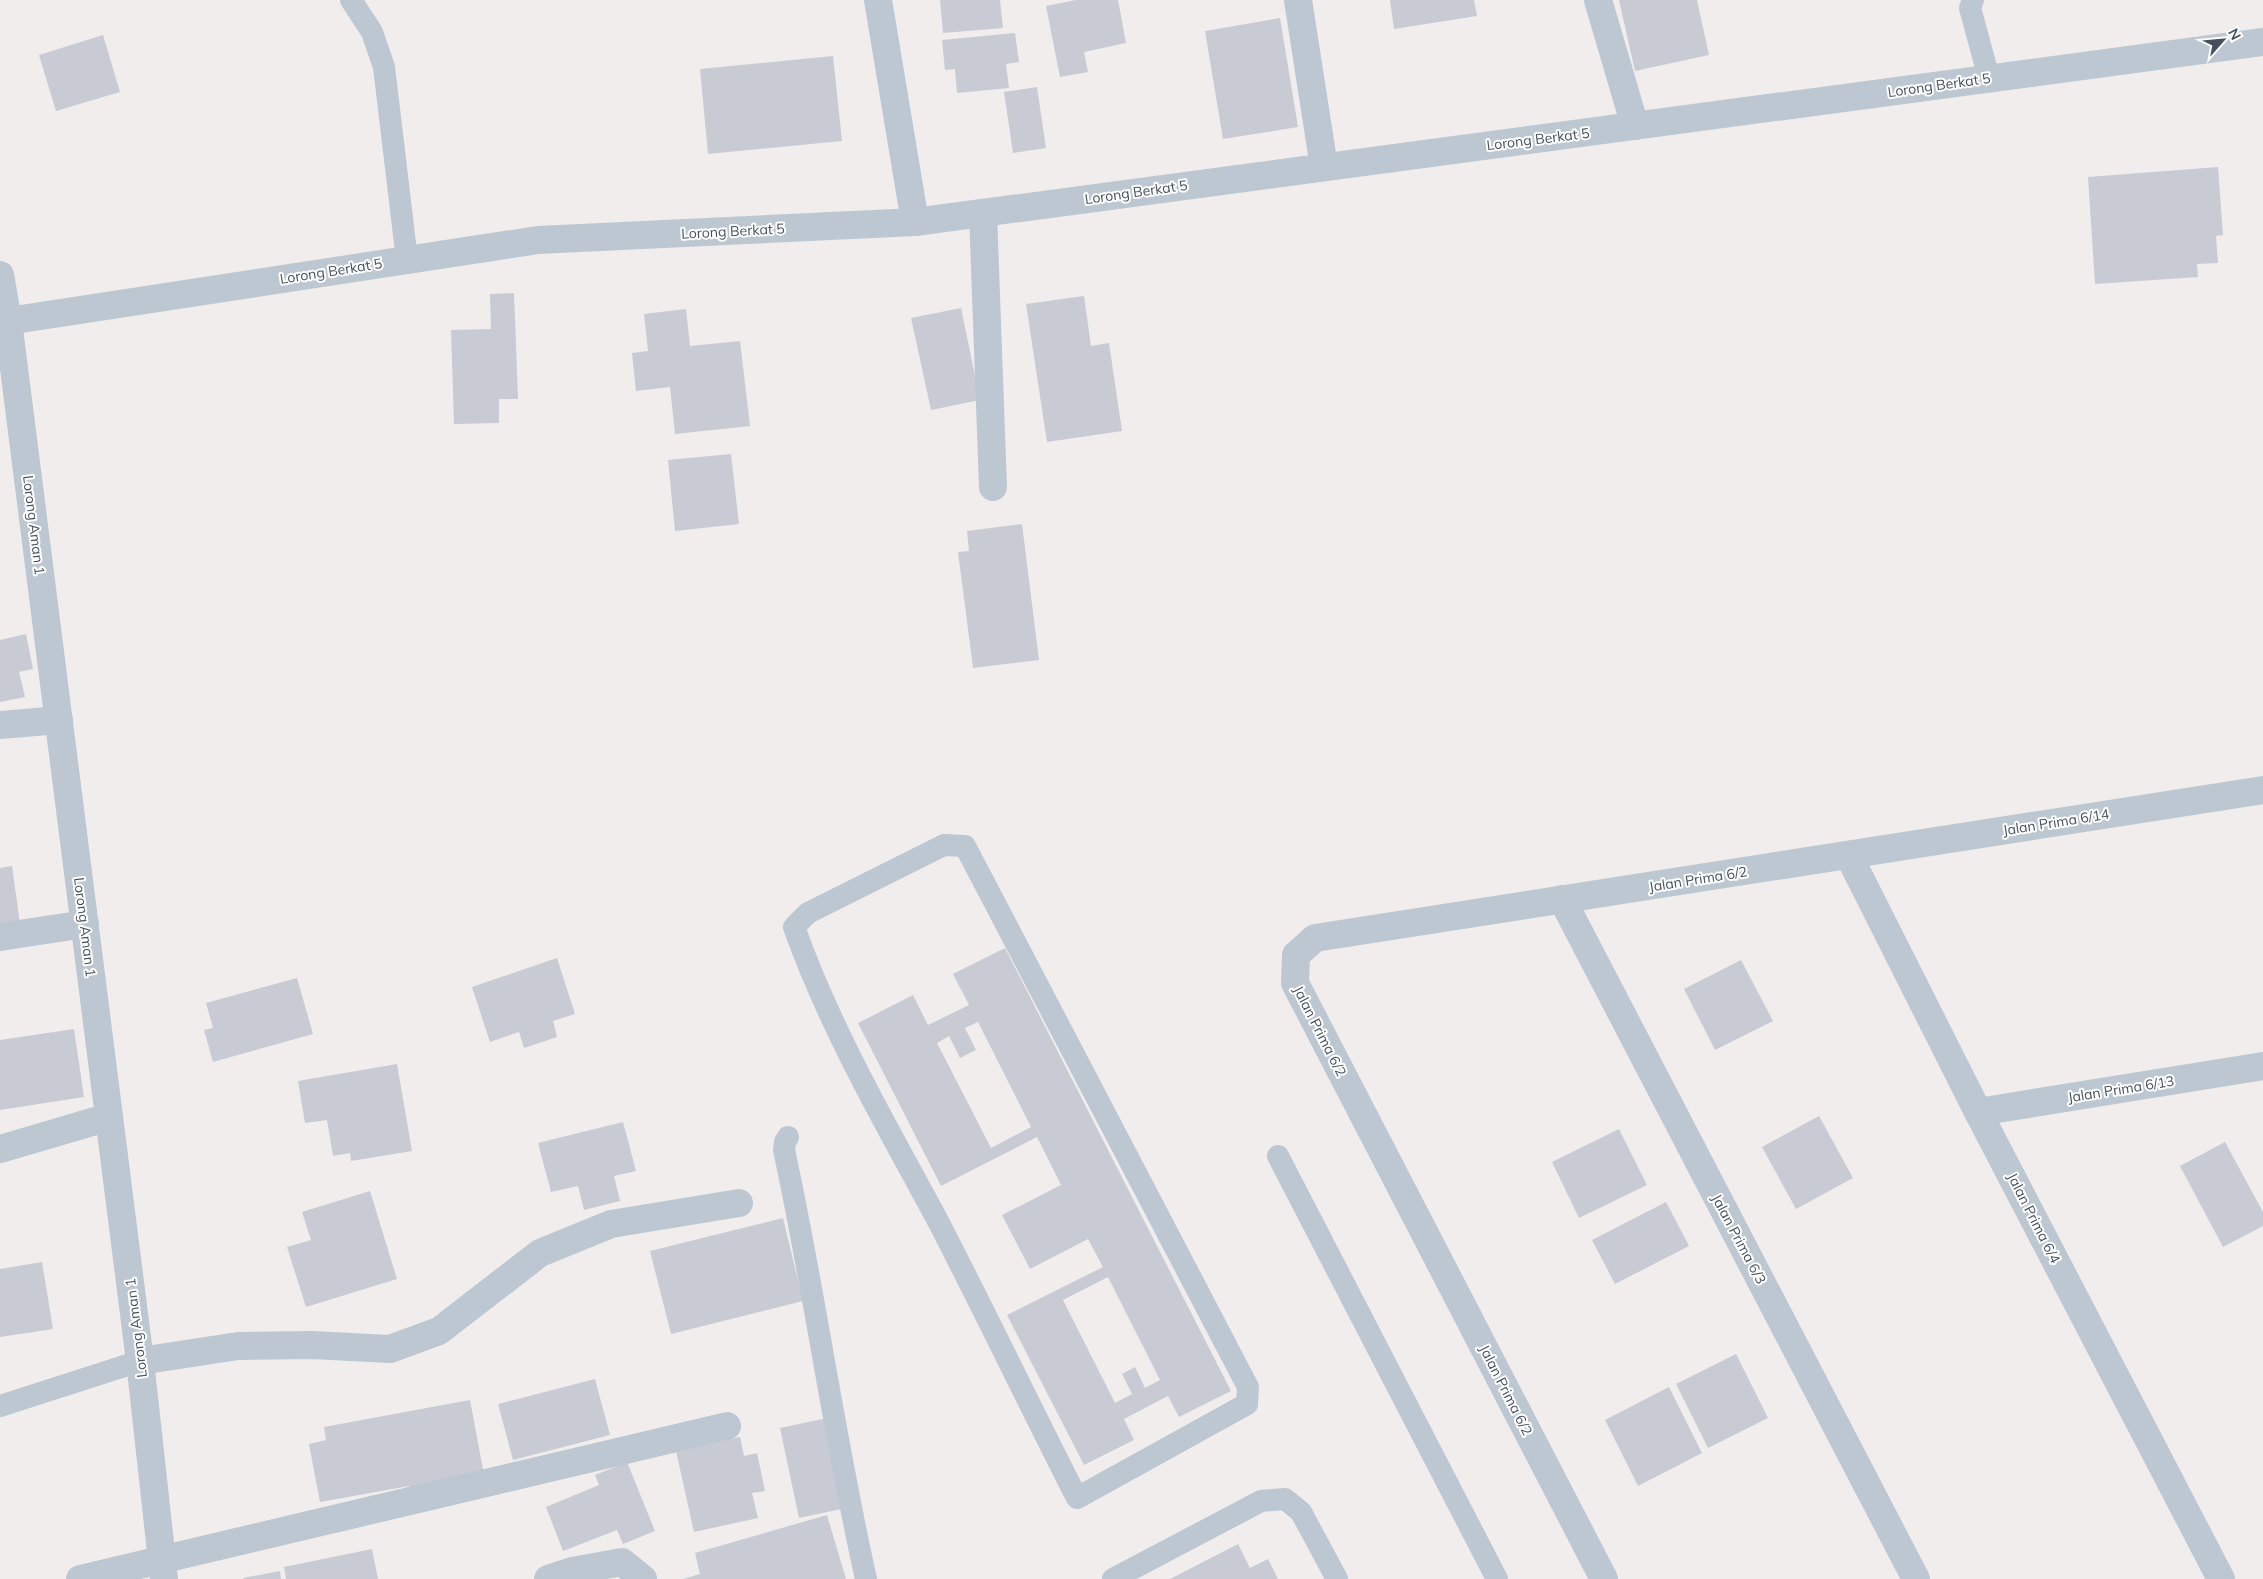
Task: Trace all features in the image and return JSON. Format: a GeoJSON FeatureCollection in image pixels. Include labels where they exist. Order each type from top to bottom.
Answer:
{"type":"FeatureCollection","features":[{"type":"Feature","properties":{"kind":"street"},"geometry":{"type":"LineString","coordinates":[[878,0],[915,222]]}},
{"type":"Feature","properties":{"kind":"street"},"geometry":{"type":"LineString","coordinates":[[1298,0],[1324,167]]}},
{"type":"Feature","properties":{"kind":"street"},"geometry":{"type":"LineString","coordinates":[[1598,0],[1634,126]]}},
{"type":"Feature","properties":{"kind":"street","name":"Lorong Berkat 5"},"geometry":{"type":"LineString","coordinates":[[8,321],[538,240],[915,222],[2263,42]]}},
{"type":"Feature","properties":{"kind":"street"},"geometry":{"type":"LineString","coordinates":[[983,212],[993,487]]}},
{"type":"Feature","properties":{"kind":"street","name":"Lorong Aman 1"},"geometry":{"type":"LineString","coordinates":[[0,275],[8,321],[85,924],[140,1361],[163,1569]]}},
{"type":"Feature","properties":{"kind":"street"},"geometry":{"type":"LineString","coordinates":[[0,725],[59,720]]}},
{"type":"Feature","properties":{"kind":"street","name":"Jalan Prima 6/14"},"geometry":{"type":"LineString","coordinates":[[1849,856],[1978,833],[2263,790]]}},
{"type":"Feature","properties":{"kind":"street","name":"Jalan Prima 6/2"},"geometry":{"type":"LineString","coordinates":[[1604,1579],[1295,983],[1296,955],[1315,938],[1849,856]]}},
{"type":"Feature","properties":{"kind":"street","name":"Jalan Prima 6/4"},"geometry":{"type":"LineString","coordinates":[[1849,856],[1978,1112],[2221,1579]]}},
{"type":"Feature","properties":{"kind":"street","name":"Jalan Prima 6/3"},"geometry":{"type":"LineString","coordinates":[[1562,899],[1916,1579]]}},
{"type":"Feature","properties":{"kind":"street"},"geometry":{"type":"LineString","coordinates":[[0,938],[85,924]]}},
{"type":"Feature","properties":{"kind":"street","name":"Jalan Prima 6/13"},"geometry":{"type":"LineString","coordinates":[[1978,1112],[2263,1066]]}},
{"type":"Feature","properties":{"kind":"street"},"geometry":{"type":"LineString","coordinates":[[0,1149],[109,1117]]}},
{"type":"Feature","properties":{"kind":"street"},"geometry":{"type":"LineString","coordinates":[[140,1361],[238,1346],[312,1345],[390,1349],[438,1331],[540,1253],[611,1224],[739,1202]]}},
{"type":"Feature","properties":{"kind":"street"},"geometry":{"type":"LineString","coordinates":[[80,1579],[163,1569],[727,1426]]}},
{"type":"Feature","properties":{"kind":"street"},"geometry":{"type":"LineString","coordinates":[[548,1579],[572,1571],[622,1562],[643,1579]]}},
{"type":"Feature","properties":{"kind":"lane"},"geometry":{"type":"LineString","coordinates":[[352,0],[372,32],[384,67],[407,260]]}},
{"type":"Feature","properties":{"kind":"lane"},"geometry":{"type":"LineString","coordinates":[[1973,0],[1970,8],[1989,78]]}},
{"type":"Feature","properties":{"kind":"lane"},"geometry":{"type":"LineString","coordinates":[[944,845],[965,846],[1248,1387],[1247,1404],[1077,1498],[957,1259],[870,1095],[811,974],[794,927],[808,913],[944,845]]}},
{"type":"Feature","properties":{"kind":"lane"},"geometry":{"type":"LineString","coordinates":[[788,1137],[784,1150],[805,1246],[852,1512],[866,1579]]}},
{"type":"Feature","properties":{"kind":"lane"},"geometry":{"type":"LineString","coordinates":[[1278,1156],[1497,1579]]}},
{"type":"Feature","properties":{"kind":"lane"},"geometry":{"type":"LineString","coordinates":[[0,1406],[140,1361]]}},
{"type":"Feature","properties":{"kind":"lane"},"geometry":{"type":"LineString","coordinates":[[1113,1579],[1262,1501],[1285,1499],[1302,1512],[1337,1579]]}},
{"type":"Feature","properties":{"kind":"building"},"geometry":{"type":"Polygon","coordinates":[[[940,0],[1000,0],[1003,28],[943,33],[940,0]]]}},
{"type":"Feature","properties":{"kind":"building"},"geometry":{"type":"Polygon","coordinates":[[[1076,0],[1118,0],[1126,43],[1084,52],[1088,72],[1060,77],[1046,6],[1076,0]]]}},
{"type":"Feature","properties":{"kind":"building"},"geometry":{"type":"Polygon","coordinates":[[[1390,0],[1474,0],[1477,16],[1394,29],[1390,0]]]}},
{"type":"Feature","properties":{"kind":"building"},"geometry":{"type":"Polygon","coordinates":[[[1619,0],[1697,0],[1709,55],[1635,71],[1619,0]]]}},
{"type":"Feature","properties":{"kind":"building"},"geometry":{"type":"Polygon","coordinates":[[[1280,18],[1298,127],[1223,139],[1205,31],[1280,18]]]}},
{"type":"Feature","properties":{"kind":"building"},"geometry":{"type":"Polygon","coordinates":[[[1015,33],[1019,62],[1006,64],[1009,88],[957,93],[955,69],[945,70],[942,40],[1015,33]]]}},
{"type":"Feature","properties":{"kind":"building"},"geometry":{"type":"Polygon","coordinates":[[[103,35],[120,92],[56,111],[39,55],[103,35]]]}},
{"type":"Feature","properties":{"kind":"building"},"geometry":{"type":"Polygon","coordinates":[[[833,56],[842,141],[708,154],[700,69],[833,56]]]}},
{"type":"Feature","properties":{"kind":"building"},"geometry":{"type":"Polygon","coordinates":[[[1037,87],[1046,148],[1013,153],[1004,92],[1037,87]]]}},
{"type":"Feature","properties":{"kind":"building"},"geometry":{"type":"Polygon","coordinates":[[[2218,167],[2223,235],[2216,236],[2218,263],[2197,264],[2198,277],[2095,284],[2088,177],[2218,167]]]}},
{"type":"Feature","properties":{"kind":"building"},"geometry":{"type":"Polygon","coordinates":[[[514,293],[518,399],[499,399],[499,423],[454,424],[451,330],[491,329],[490,294],[514,293]]]}},
{"type":"Feature","properties":{"kind":"building"},"geometry":{"type":"Polygon","coordinates":[[[1084,296],[1091,346],[1109,343],[1122,431],[1047,442],[1026,304],[1084,296]]]}},
{"type":"Feature","properties":{"kind":"building"},"geometry":{"type":"Polygon","coordinates":[[[961,308],[980,400],[931,410],[911,318],[961,308]]]}},
{"type":"Feature","properties":{"kind":"building"},"geometry":{"type":"Polygon","coordinates":[[[686,309],[690,346],[740,341],[750,426],[675,434],[670,387],[636,391],[632,353],[648,351],[644,314],[686,309]]]}},
{"type":"Feature","properties":{"kind":"building"},"geometry":{"type":"Polygon","coordinates":[[[731,454],[739,524],[675,531],[668,460],[731,454]]]}},
{"type":"Feature","properties":{"kind":"building"},"geometry":{"type":"Polygon","coordinates":[[[1022,524],[1039,660],[973,668],[958,552],[969,551],[967,531],[1022,524]]]}},
{"type":"Feature","properties":{"kind":"building"},"geometry":{"type":"Polygon","coordinates":[[[26,634],[33,669],[19,672],[25,697],[0,702],[0,640],[26,634]]]}},
{"type":"Feature","properties":{"kind":"building"},"geometry":{"type":"Polygon","coordinates":[[[12,866],[21,931],[0,934],[0,868],[12,866]]]}},
{"type":"Feature","properties":{"kind":"building"},"geometry":{"type":"Polygon","coordinates":[[[1005,948],[1231,1391],[1179,1417],[1168,1396],[1124,1419],[1134,1440],[1084,1465],[1007,1315],[1103,1267],[1088,1239],[1030,1269],[1002,1215],[1061,1185],[1037,1137],[941,1186],[858,1023],[913,995],[928,1025],[969,1005],[953,974],[1005,948]],[[978,1022],[965,1028],[976,1050],[960,1058],[949,1036],[937,1043],[991,1148],[1031,1127],[978,1022]],[[1108,1277],[1063,1300],[1115,1403],[1132,1394],[1122,1374],[1135,1367],[1145,1388],[1160,1380],[1108,1277]]]}},
{"type":"Feature","properties":{"kind":"building"},"geometry":{"type":"Polygon","coordinates":[[[557,958],[575,1014],[553,1021],[557,1037],[524,1048],[519,1032],[490,1042],[472,987],[557,958]]]}},
{"type":"Feature","properties":{"kind":"building"},"geometry":{"type":"Polygon","coordinates":[[[1741,960],[1773,1021],[1715,1050],[1684,989],[1741,960]]]}},
{"type":"Feature","properties":{"kind":"building"},"geometry":{"type":"Polygon","coordinates":[[[297,978],[313,1034],[213,1062],[204,1030],[213,1028],[206,1003],[297,978]]]}},
{"type":"Feature","properties":{"kind":"building"},"geometry":{"type":"Polygon","coordinates":[[[74,1029],[84,1097],[0,1110],[0,1040],[74,1029]]]}},
{"type":"Feature","properties":{"kind":"building"},"geometry":{"type":"Polygon","coordinates":[[[397,1064],[412,1151],[351,1161],[350,1153],[333,1156],[327,1120],[305,1123],[298,1081],[397,1064]]]}},
{"type":"Feature","properties":{"kind":"building"},"geometry":{"type":"Polygon","coordinates":[[[1819,1116],[1853,1178],[1796,1209],[1762,1147],[1819,1116]]]}},
{"type":"Feature","properties":{"kind":"building"},"geometry":{"type":"Polygon","coordinates":[[[623,1122],[636,1171],[614,1176],[620,1201],[584,1210],[578,1186],[551,1192],[538,1143],[623,1122]]]}},
{"type":"Feature","properties":{"kind":"building"},"geometry":{"type":"Polygon","coordinates":[[[1619,1129],[1647,1185],[1579,1218],[1552,1162],[1619,1129]]]}},
{"type":"Feature","properties":{"kind":"building"},"geometry":{"type":"Polygon","coordinates":[[[2225,1142],[2263,1212],[2263,1226],[2223,1247],[2180,1166],[2225,1142]]]}},
{"type":"Feature","properties":{"kind":"building"},"geometry":{"type":"Polygon","coordinates":[[[370,1191],[397,1279],[306,1307],[287,1247],[311,1240],[302,1212],[370,1191]]]}},
{"type":"Feature","properties":{"kind":"building"},"geometry":{"type":"Polygon","coordinates":[[[1666,1202],[1689,1246],[1615,1284],[1592,1240],[1666,1202]]]}},
{"type":"Feature","properties":{"kind":"building"},"geometry":{"type":"Polygon","coordinates":[[[783,1218],[803,1301],[671,1334],[650,1251],[783,1218]]]}},
{"type":"Feature","properties":{"kind":"building"},"geometry":{"type":"Polygon","coordinates":[[[42,1262],[53,1329],[0,1337],[0,1269],[42,1262]]]}},
{"type":"Feature","properties":{"kind":"building"},"geometry":{"type":"Polygon","coordinates":[[[1736,1354],[1768,1418],[1708,1448],[1676,1384],[1736,1354]]]}},
{"type":"Feature","properties":{"kind":"building"},"geometry":{"type":"Polygon","coordinates":[[[595,1379],[610,1435],[513,1460],[498,1404],[595,1379]]]}},
{"type":"Feature","properties":{"kind":"building"},"geometry":{"type":"Polygon","coordinates":[[[1669,1387],[1702,1453],[1638,1486],[1605,1420],[1669,1387]]]}},
{"type":"Feature","properties":{"kind":"building"},"geometry":{"type":"Polygon","coordinates":[[[470,1400],[485,1480],[411,1494],[409,1486],[320,1502],[309,1444],[326,1440],[324,1427],[470,1400]]]}},
{"type":"Feature","properties":{"kind":"building"},"geometry":{"type":"Polygon","coordinates":[[[827,1418],[846,1508],[799,1518],[780,1428],[827,1418]]]}},
{"type":"Feature","properties":{"kind":"building"},"geometry":{"type":"Polygon","coordinates":[[[740,1437],[744,1456],[757,1453],[765,1491],[752,1493],[758,1518],[694,1532],[676,1451],[740,1437]]]}},
{"type":"Feature","properties":{"kind":"building"},"geometry":{"type":"Polygon","coordinates":[[[627,1462],[655,1531],[623,1544],[617,1530],[563,1551],[546,1507],[599,1485],[595,1475],[627,1462]]]}},
{"type":"Feature","properties":{"kind":"building"},"geometry":{"type":"Polygon","coordinates":[[[827,1515],[846,1579],[683,1579],[700,1574],[695,1553],[827,1515]]]}},
{"type":"Feature","properties":{"kind":"building"},"geometry":{"type":"Polygon","coordinates":[[[1238,1544],[1250,1568],[1268,1559],[1278,1579],[1170,1579],[1238,1544]]]}},
{"type":"Feature","properties":{"kind":"building"},"geometry":{"type":"Polygon","coordinates":[[[372,1549],[378,1579],[286,1579],[284,1567],[372,1549]]]}},
{"type":"Feature","properties":{"kind":"building"},"geometry":{"type":"Polygon","coordinates":[[[280,1571],[281,1579],[243,1579],[243,1578],[280,1571]]]}}]}
